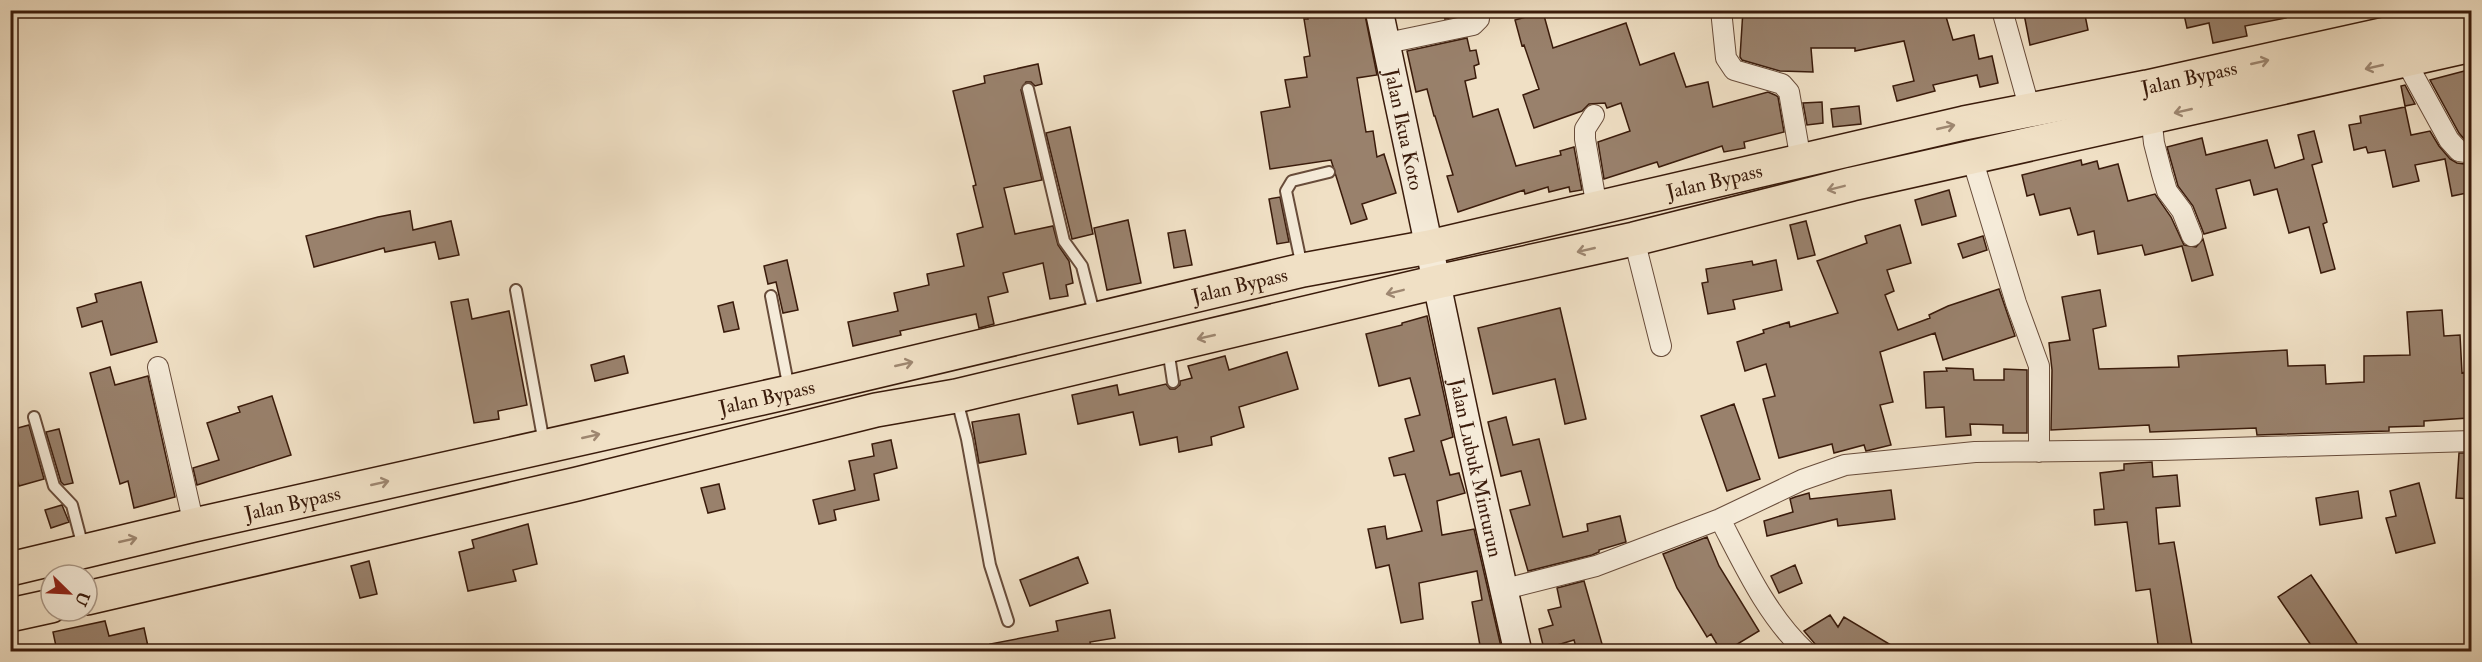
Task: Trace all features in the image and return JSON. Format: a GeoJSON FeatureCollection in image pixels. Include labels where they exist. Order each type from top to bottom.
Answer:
{"type":"FeatureCollection","features":[{"type":"Feature","properties":{"kind":"highway","name":"Jalan Bypass"},"geometry":{"type":"LineString","coordinates":[[99,595],[577,484],[876,410],[956,396],[1972,158],[2409,20],[2472,15]]}},
{"type":"Feature","properties":{"kind":"highway","name":"Jalan Bypass"},"geometry":{"type":"LineString","coordinates":[[10,569],[194,525],[789,392],[1303,270],[1429,247],[2030,110],[2150,103],[2405,60],[2472,45]]}},
{"type":"Feature","properties":{"kind":"highway"},"geometry":{"type":"LineString","coordinates":[[870,372],[876,410]]}},
{"type":"Feature","properties":{"kind":"highway"},"geometry":{"type":"LineString","coordinates":[[10,615],[39,609]]}},
{"type":"Feature","properties":{"kind":"street","name":"Jalan Ikua Koto"},"geometry":{"type":"LineString","coordinates":[[1379,10],[1437,282]]}},
{"type":"Feature","properties":{"kind":"street"},"geometry":{"type":"LineString","coordinates":[[1387,43],[1473,25],[1479,19],[1479,10]]}},
{"type":"Feature","properties":{"kind":"street"},"geometry":{"type":"LineString","coordinates":[[1721,10],[1726,58],[1729,64],[1734,70],[1782,84],[1789,92],[1801,161]]}},
{"type":"Feature","properties":{"kind":"street"},"geometry":{"type":"LineString","coordinates":[[2002,10],[2030,110]]}},
{"type":"Feature","properties":{"kind":"street"},"geometry":{"type":"LineString","coordinates":[[2405,60],[2449,140],[2459,151],[2472,153]]}},
{"type":"Feature","properties":{"kind":"street"},"geometry":{"type":"LineString","coordinates":[[2150,103],[2154,143],[2167,191],[2182,211],[2192,236]]}},
{"type":"Feature","properties":{"kind":"street"},"geometry":{"type":"LineString","coordinates":[[1594,115],[1585,129],[1585,139],[1597,208]]}},
{"type":"Feature","properties":{"kind":"street"},"geometry":{"type":"LineString","coordinates":[[1972,158],[2016,303],[2039,366],[2039,452]]}},
{"type":"Feature","properties":{"kind":"street"},"geometry":{"type":"LineString","coordinates":[[1634,239],[1661,346]]}},
{"type":"Feature","properties":{"kind":"street","name":"Jalan Lubuk Minturun"},"geometry":{"type":"LineString","coordinates":[[1437,282],[1518,651]]}},
{"type":"Feature","properties":{"kind":"street"},"geometry":{"type":"LineString","coordinates":[[158,366],[194,525]]}},
{"type":"Feature","properties":{"kind":"street"},"geometry":{"type":"LineString","coordinates":[[1505,589],[1596,566],[1720,519],[1802,480],[1845,465],[1975,452],[2472,441]]}},
{"type":"Feature","properties":{"kind":"street"},"geometry":{"type":"LineString","coordinates":[[1720,519],[1747,572],[1780,622],[1806,651]]}},
{"type":"Feature","properties":{"kind":"lane"},"geometry":{"type":"LineString","coordinates":[[1028,89],[1064,241],[1082,266],[1095,320]]}},
{"type":"Feature","properties":{"kind":"lane"},"geometry":{"type":"LineString","coordinates":[[1303,270],[1286,191],[1292,181],[1329,172]]}},
{"type":"Feature","properties":{"kind":"lane"},"geometry":{"type":"LineString","coordinates":[[516,290],[545,447]]}},
{"type":"Feature","properties":{"kind":"lane"},"geometry":{"type":"LineString","coordinates":[[771,296],[789,392]]}},
{"type":"Feature","properties":{"kind":"lane"},"geometry":{"type":"LineString","coordinates":[[1167,346],[1173,382]]}},
{"type":"Feature","properties":{"kind":"lane"},"geometry":{"type":"LineString","coordinates":[[956,396],[967,439],[990,566],[1008,621]]}},
{"type":"Feature","properties":{"kind":"lane"},"geometry":{"type":"LineString","coordinates":[[34,417],[54,486],[72,505],[84,550]]}},
{"type":"Feature","properties":{"kind":"building"},"geometry":{"type":"Polygon","coordinates":[[[1307,10],[1364,10],[1377,75],[1357,78],[1366,132],[1373,131],[1377,157],[1384,154],[1396,193],[1362,204],[1367,219],[1351,224],[1331,160],[1270,169],[1261,112],[1290,107],[1285,80],[1307,77],[1304,57],[1310,56],[1304,19],[1308,19],[1307,10]]]}},
{"type":"Feature","properties":{"kind":"building"},"geometry":{"type":"Polygon","coordinates":[[[1443,10],[1461,10],[1462,15],[1445,19],[1443,10]]]}},
{"type":"Feature","properties":{"kind":"building"},"geometry":{"type":"Polygon","coordinates":[[[1743,10],[1944,10],[1953,40],[1974,35],[1979,59],[1992,56],[1998,83],[1980,87],[1977,75],[1933,85],[1935,91],[1897,101],[1893,86],[1914,81],[1904,41],[1855,51],[1855,48],[1811,48],[1813,72],[1780,71],[1742,60],[1740,57],[1743,10]]]}},
{"type":"Feature","properties":{"kind":"building"},"geometry":{"type":"Polygon","coordinates":[[[2041,10],[2084,10],[2088,30],[2030,45],[2024,14],[2041,10]]]}},
{"type":"Feature","properties":{"kind":"building"},"geometry":{"type":"Polygon","coordinates":[[[2183,10],[2285,10],[2286,18],[2245,26],[2247,36],[2213,43],[2209,23],[2187,28],[2183,10]]]}},
{"type":"Feature","properties":{"kind":"building"},"geometry":{"type":"Polygon","coordinates":[[[1543,12],[1553,48],[1626,23],[1640,65],[1674,53],[1686,87],[1708,82],[1713,107],[1768,92],[1775,95],[1778,97],[1784,132],[1744,142],[1745,148],[1724,152],[1722,146],[1659,167],[1657,162],[1604,179],[1598,142],[1630,131],[1621,103],[1607,108],[1605,103],[1589,104],[1582,111],[1534,128],[1523,95],[1539,89],[1524,45],[1522,46],[1515,20],[1543,12]]]}},
{"type":"Feature","properties":{"kind":"building"},"geometry":{"type":"Polygon","coordinates":[[[1467,38],[1470,51],[1476,50],[1479,64],[1474,66],[1476,78],[1465,81],[1473,117],[1498,109],[1516,166],[1561,155],[1560,151],[1574,147],[1582,190],[1570,192],[1569,187],[1549,192],[1548,187],[1525,194],[1524,190],[1458,212],[1447,176],[1453,175],[1427,89],[1416,92],[1407,51],[1467,38]]]}},
{"type":"Feature","properties":{"kind":"building"},"geometry":{"type":"Polygon","coordinates":[[[1038,64],[1042,84],[1035,86],[1031,82],[1026,82],[1021,90],[1042,180],[1004,188],[1015,234],[1053,226],[1058,245],[1069,261],[1073,283],[1066,285],[1068,296],[1050,299],[1043,263],[1003,273],[1008,292],[988,297],[994,324],[979,328],[976,314],[900,331],[901,335],[853,346],[848,322],[898,311],[894,293],[929,285],[927,274],[964,266],[957,234],[983,227],[973,186],[976,185],[953,91],[985,83],[984,76],[1038,64]]]}},
{"type":"Feature","properties":{"kind":"building"},"geometry":{"type":"Polygon","coordinates":[[[2472,69],[2472,141],[2465,140],[2459,133],[2430,80],[2472,69]]]}},
{"type":"Feature","properties":{"kind":"building"},"geometry":{"type":"Polygon","coordinates":[[[2405,85],[2415,104],[2405,106],[2401,86],[2405,85]]]}},
{"type":"Feature","properties":{"kind":"building"},"geometry":{"type":"Polygon","coordinates":[[[1822,102],[1823,123],[1807,125],[1803,103],[1822,102]]]}},
{"type":"Feature","properties":{"kind":"building"},"geometry":{"type":"Polygon","coordinates":[[[1859,106],[1861,124],[1833,127],[1831,109],[1859,106]]]}},
{"type":"Feature","properties":{"kind":"building"},"geometry":{"type":"Polygon","coordinates":[[[2405,107],[2411,135],[2430,131],[2450,159],[2457,163],[2472,165],[2472,192],[2452,196],[2445,159],[2415,165],[2419,181],[2393,187],[2385,150],[2368,153],[2366,147],[2354,150],[2349,125],[2361,123],[2360,116],[2405,107]]]}},
{"type":"Feature","properties":{"kind":"building"},"geometry":{"type":"Polygon","coordinates":[[[1070,127],[1093,234],[1072,239],[1046,133],[1070,127]]]}},
{"type":"Feature","properties":{"kind":"building"},"geometry":{"type":"Polygon","coordinates":[[[2314,131],[2322,162],[2312,165],[2327,222],[2323,224],[2335,269],[2321,273],[2309,227],[2289,233],[2277,189],[2254,195],[2250,180],[2216,189],[2226,228],[2204,234],[2193,206],[2178,186],[2167,147],[2202,138],[2206,155],[2267,140],[2275,168],[2304,159],[2298,135],[2314,131]]]}},
{"type":"Feature","properties":{"kind":"building"},"geometry":{"type":"Polygon","coordinates":[[[2081,160],[2082,165],[2097,161],[2099,169],[2118,164],[2128,201],[2155,194],[2171,217],[2184,245],[2196,247],[2203,239],[2213,275],[2192,281],[2182,246],[2145,255],[2142,245],[2098,254],[2094,231],[2078,235],[2070,208],[2040,215],[2034,194],[2027,196],[2022,175],[2081,160]]]}},
{"type":"Feature","properties":{"kind":"building"},"geometry":{"type":"Polygon","coordinates":[[[1949,190],[1956,216],[1922,225],[1915,200],[1949,190]]]}},
{"type":"Feature","properties":{"kind":"building"},"geometry":{"type":"Polygon","coordinates":[[[1280,197],[1289,242],[1277,244],[1269,199],[1280,197]]]}},
{"type":"Feature","properties":{"kind":"building"},"geometry":{"type":"Polygon","coordinates":[[[410,211],[413,230],[451,221],[459,255],[439,259],[435,242],[385,252],[384,248],[314,267],[306,236],[410,211]]]}},
{"type":"Feature","properties":{"kind":"building"},"geometry":{"type":"Polygon","coordinates":[[[1128,220],[1141,283],[1107,290],[1094,228],[1128,220]]]}},
{"type":"Feature","properties":{"kind":"building"},"geometry":{"type":"Polygon","coordinates":[[[1806,221],[1815,255],[1798,259],[1790,225],[1806,221]]]}},
{"type":"Feature","properties":{"kind":"building"},"geometry":{"type":"Polygon","coordinates":[[[1900,225],[1911,263],[1887,270],[1894,291],[1885,295],[1898,330],[1930,318],[1929,315],[1948,306],[1999,289],[2015,336],[1943,360],[1935,333],[1880,352],[1893,402],[1880,405],[1891,445],[1866,451],[1864,445],[1834,453],[1832,444],[1779,458],[1763,399],[1775,396],[1766,364],[1745,371],[1737,342],[1764,333],[1763,330],[1789,322],[1790,327],[1838,313],[1817,261],[1867,243],[1865,236],[1900,225]]]}},
{"type":"Feature","properties":{"kind":"building"},"geometry":{"type":"Polygon","coordinates":[[[1185,230],[1192,265],[1174,268],[1168,233],[1185,230]]]}},
{"type":"Feature","properties":{"kind":"building"},"geometry":{"type":"Polygon","coordinates":[[[1983,236],[1987,250],[1963,258],[1958,244],[1983,236]]]}},
{"type":"Feature","properties":{"kind":"building"},"geometry":{"type":"Polygon","coordinates":[[[787,260],[798,310],[783,313],[776,282],[768,284],[764,266],[787,260]]]}},
{"type":"Feature","properties":{"kind":"building"},"geometry":{"type":"Polygon","coordinates":[[[1776,260],[1782,290],[1733,300],[1735,309],[1708,314],[1702,283],[1708,282],[1706,269],[1752,261],[1753,265],[1776,260]]]}},
{"type":"Feature","properties":{"kind":"building"},"geometry":{"type":"Polygon","coordinates":[[[141,282],[157,342],[111,355],[102,321],[82,327],[77,308],[97,302],[95,294],[141,282]]]}},
{"type":"Feature","properties":{"kind":"building"},"geometry":{"type":"Polygon","coordinates":[[[2100,290],[2106,326],[2093,329],[2099,369],[2179,367],[2178,356],[2287,350],[2288,366],[2325,365],[2326,384],[2364,382],[2364,356],[2410,355],[2407,312],[2442,310],[2444,336],[2460,335],[2462,373],[2465,372],[2466,386],[2472,385],[2472,412],[2467,412],[2468,418],[2424,421],[2424,426],[2389,427],[2389,431],[2257,435],[2256,428],[2150,432],[2149,425],[2051,430],[2052,370],[2049,343],[2070,340],[2062,297],[2100,290]]]}},
{"type":"Feature","properties":{"kind":"building"},"geometry":{"type":"Polygon","coordinates":[[[468,299],[472,319],[509,311],[527,405],[498,411],[499,419],[474,423],[451,302],[468,299]]]}},
{"type":"Feature","properties":{"kind":"building"},"geometry":{"type":"Polygon","coordinates":[[[733,302],[739,329],[724,332],[718,306],[733,302]]]}},
{"type":"Feature","properties":{"kind":"building"},"geometry":{"type":"Polygon","coordinates":[[[1560,308],[1586,419],[1565,424],[1555,379],[1493,394],[1478,328],[1560,308]]]}},
{"type":"Feature","properties":{"kind":"building"},"geometry":{"type":"Polygon","coordinates":[[[1427,316],[1453,437],[1441,441],[1450,475],[1459,473],[1465,493],[1437,501],[1442,535],[1474,529],[1502,651],[1481,651],[1472,602],[1482,600],[1477,571],[1419,583],[1423,619],[1401,623],[1389,565],[1376,568],[1368,529],[1385,526],[1387,539],[1422,531],[1405,474],[1394,476],[1389,458],[1414,451],[1405,419],[1420,415],[1410,378],[1379,386],[1366,334],[1427,316]]]}},
{"type":"Feature","properties":{"kind":"building"},"geometry":{"type":"Polygon","coordinates":[[[1287,352],[1298,389],[1239,407],[1244,427],[1211,437],[1212,445],[1179,452],[1177,437],[1140,445],[1133,412],[1078,424],[1072,395],[1117,385],[1119,395],[1166,384],[1170,389],[1175,389],[1180,385],[1180,381],[1192,378],[1188,366],[1225,356],[1229,370],[1287,352]]]}},
{"type":"Feature","properties":{"kind":"building"},"geometry":{"type":"Polygon","coordinates":[[[624,356],[628,373],[595,381],[591,365],[624,356]]]}},
{"type":"Feature","properties":{"kind":"building"},"geometry":{"type":"Polygon","coordinates":[[[110,367],[115,385],[148,376],[175,497],[134,508],[128,481],[120,484],[90,373],[110,367]]]}},
{"type":"Feature","properties":{"kind":"building"},"geometry":{"type":"Polygon","coordinates":[[[1946,368],[1973,369],[1974,380],[2004,380],[2004,369],[2027,370],[2027,433],[2003,433],[2003,425],[1970,424],[1971,435],[1946,437],[1944,407],[1926,408],[1924,372],[1947,371],[1946,368]]]}},
{"type":"Feature","properties":{"kind":"building"},"geometry":{"type":"Polygon","coordinates":[[[272,396],[291,455],[197,485],[193,468],[219,460],[207,423],[240,412],[238,407],[272,396]]]}},
{"type":"Feature","properties":{"kind":"building"},"geometry":{"type":"Polygon","coordinates":[[[1734,404],[1760,479],[1727,491],[1701,416],[1734,404]]]}},
{"type":"Feature","properties":{"kind":"building"},"geometry":{"type":"Polygon","coordinates":[[[1019,414],[1026,454],[979,463],[972,422],[1019,414]]]}},
{"type":"Feature","properties":{"kind":"building"},"geometry":{"type":"Polygon","coordinates":[[[1506,417],[1513,445],[1539,439],[1563,537],[1588,531],[1587,524],[1620,516],[1626,542],[1599,550],[1592,555],[1528,571],[1510,510],[1530,505],[1521,471],[1501,476],[1488,422],[1506,417]]]}},
{"type":"Feature","properties":{"kind":"building"},"geometry":{"type":"Polygon","coordinates":[[[29,425],[44,479],[19,486],[10,454],[10,430],[29,425]]]}},
{"type":"Feature","properties":{"kind":"building"},"geometry":{"type":"Polygon","coordinates":[[[59,429],[73,483],[64,485],[61,482],[46,432],[59,429]]]}},
{"type":"Feature","properties":{"kind":"building"},"geometry":{"type":"Polygon","coordinates":[[[891,440],[897,468],[874,474],[879,500],[834,510],[836,520],[819,524],[813,500],[855,490],[849,461],[874,456],[872,444],[891,440]]]}},
{"type":"Feature","properties":{"kind":"building"},"geometry":{"type":"Polygon","coordinates":[[[2459,453],[2472,453],[2472,499],[2456,498],[2459,453]]]}},
{"type":"Feature","properties":{"kind":"building"},"geometry":{"type":"Polygon","coordinates":[[[2152,462],[2153,477],[2177,475],[2180,506],[2156,508],[2159,544],[2174,542],[2193,651],[2159,651],[2150,589],[2136,591],[2127,522],[2095,525],[2094,510],[2104,509],[2100,473],[2124,470],[2124,464],[2152,462]]]}},
{"type":"Feature","properties":{"kind":"building"},"geometry":{"type":"Polygon","coordinates":[[[2419,483],[2435,543],[2396,553],[2386,518],[2396,516],[2390,491],[2419,483]]]}},
{"type":"Feature","properties":{"kind":"building"},"geometry":{"type":"Polygon","coordinates":[[[719,484],[725,509],[708,513],[701,488],[719,484]]]}},
{"type":"Feature","properties":{"kind":"building"},"geometry":{"type":"Polygon","coordinates":[[[1891,490],[1895,519],[1838,526],[1837,519],[1767,536],[1764,521],[1793,512],[1790,499],[1795,497],[1809,493],[1810,499],[1891,490]]]}},
{"type":"Feature","properties":{"kind":"building"},"geometry":{"type":"Polygon","coordinates":[[[2358,491],[2362,518],[2320,525],[2316,498],[2358,491]]]}},
{"type":"Feature","properties":{"kind":"building"},"geometry":{"type":"Polygon","coordinates":[[[62,505],[69,522],[51,528],[45,510],[62,505]]]}},
{"type":"Feature","properties":{"kind":"building"},"geometry":{"type":"Polygon","coordinates":[[[528,524],[537,564],[513,570],[516,581],[468,591],[459,552],[474,548],[472,540],[528,524]]]}},
{"type":"Feature","properties":{"kind":"building"},"geometry":{"type":"Polygon","coordinates":[[[1707,537],[1719,566],[1759,631],[1726,651],[1721,651],[1711,634],[1707,637],[1677,588],[1663,554],[1707,537]]]}},
{"type":"Feature","properties":{"kind":"building"},"geometry":{"type":"Polygon","coordinates":[[[1078,557],[1088,583],[1030,606],[1020,580],[1078,557]]]}},
{"type":"Feature","properties":{"kind":"building"},"geometry":{"type":"Polygon","coordinates":[[[369,561],[377,594],[360,598],[351,566],[369,561]]]}},
{"type":"Feature","properties":{"kind":"building"},"geometry":{"type":"Polygon","coordinates":[[[1795,565],[1802,583],[1779,593],[1771,576],[1795,565]]]}},
{"type":"Feature","properties":{"kind":"building"},"geometry":{"type":"Polygon","coordinates":[[[2311,575],[2362,651],[2315,651],[2278,597],[2311,575]]]}},
{"type":"Feature","properties":{"kind":"building"},"geometry":{"type":"Polygon","coordinates":[[[1584,581],[1604,651],[1577,651],[1574,640],[1544,649],[1539,629],[1553,625],[1548,610],[1561,607],[1557,588],[1584,581]]]}},
{"type":"Feature","properties":{"kind":"building"},"geometry":{"type":"Polygon","coordinates":[[[1110,610],[1115,638],[1090,642],[1092,651],[991,651],[990,644],[1058,631],[1056,621],[1110,610]]]}},
{"type":"Feature","properties":{"kind":"building"},"geometry":{"type":"Polygon","coordinates":[[[1830,615],[1838,627],[1844,617],[1901,651],[1827,651],[1815,644],[1804,631],[1830,615]]]}},
{"type":"Feature","properties":{"kind":"building"},"geometry":{"type":"Polygon","coordinates":[[[105,621],[109,636],[144,628],[149,651],[57,651],[53,632],[105,621]]]}}]}
